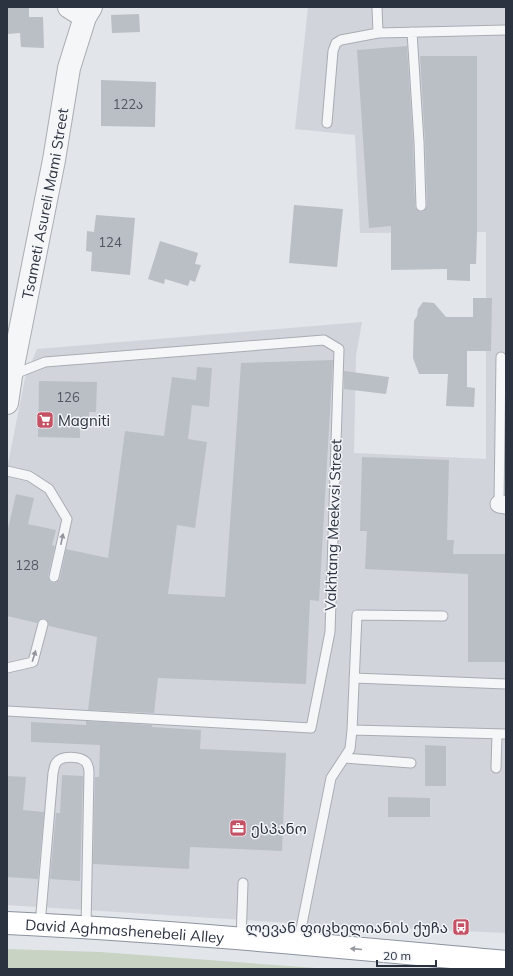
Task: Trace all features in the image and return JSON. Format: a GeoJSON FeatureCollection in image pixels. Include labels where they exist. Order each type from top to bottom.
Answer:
{"type":"FeatureCollection","features":[{"type":"Feature","properties":{"kind":"highway","name":"David Aghmashenebeli Alley"},"geometry":{"type":"LineString","coordinates":[[7,923],[298,944],[506,962]]}},
{"type":"Feature","properties":{"kind":"street","name":"Tsameti Asureli Mami Street"},"geometry":{"type":"LineString","coordinates":[[7,403],[9,375],[54,160],[69,68],[82,10]]}},
{"type":"Feature","properties":{"kind":"lane"},"geometry":{"type":"LineString","coordinates":[[377,7],[378,33]]}},
{"type":"Feature","properties":{"kind":"lane"},"geometry":{"type":"LineString","coordinates":[[327,123],[333,51],[336,43],[341,40],[378,33],[506,30]]}},
{"type":"Feature","properties":{"kind":"lane"},"geometry":{"type":"LineString","coordinates":[[412,32],[419,142],[421,206]]}},
{"type":"Feature","properties":{"kind":"lane","name":"Vakhtang Meekvsi Street"},"geometry":{"type":"LineString","coordinates":[[7,711],[312,728],[330,632],[339,349],[324,340],[45,362],[9,375]]}},
{"type":"Feature","properties":{"kind":"lane"},"geometry":{"type":"LineString","coordinates":[[501,357],[502,505]]}},
{"type":"Feature","properties":{"kind":"lane"},"geometry":{"type":"LineString","coordinates":[[7,471],[29,476],[49,489],[67,519],[54,577]]}},
{"type":"Feature","properties":{"kind":"lane"},"geometry":{"type":"LineString","coordinates":[[298,944],[331,778],[350,749],[357,615],[443,616]]}},
{"type":"Feature","properties":{"kind":"lane"},"geometry":{"type":"LineString","coordinates":[[7,668],[33,662],[43,624]]}},
{"type":"Feature","properties":{"kind":"lane"},"geometry":{"type":"LineString","coordinates":[[354,678],[506,684]]}},
{"type":"Feature","properties":{"kind":"lane"},"geometry":{"type":"LineString","coordinates":[[352,730],[502,734],[496,768]]}},
{"type":"Feature","properties":{"kind":"lane"},"geometry":{"type":"LineString","coordinates":[[40,925],[53,773],[56,763],[61,759],[67,758],[80,759],[86,762],[89,772],[86,928]]}},
{"type":"Feature","properties":{"kind":"lane"},"geometry":{"type":"LineString","coordinates":[[344,758],[411,763]]}},
{"type":"Feature","properties":{"kind":"lane"},"geometry":{"type":"LineString","coordinates":[[241,940],[243,883]]}},
{"type":"Feature","properties":{"kind":"shaded area"},"geometry":{"type":"Polygon","coordinates":[[[308,7],[506,7],[506,933],[291,923],[7,905],[7,469],[25,378],[37,349],[362,322],[356,356],[354,453],[486,459],[486,232],[360,233],[355,135],[295,129],[308,7]]]}},
{"type":"Feature","properties":{"kind":"green space"},"geometry":{"type":"Polygon","coordinates":[[[7,949],[100,952],[329,969],[7,969],[7,949]]]}},
{"type":"Feature","properties":{"kind":"building"},"geometry":{"type":"Polygon","coordinates":[[[7,7],[29,7],[29,17],[43,17],[44,48],[21,47],[20,33],[7,34],[7,7]]]}},
{"type":"Feature","properties":{"kind":"building"},"geometry":{"type":"Polygon","coordinates":[[[139,14],[140,32],[112,33],[111,15],[139,14]]]}},
{"type":"Feature","properties":{"kind":"building"},"geometry":{"type":"Polygon","coordinates":[[[407,46],[415,206],[416,209],[421,212],[424,211],[427,206],[420,56],[477,56],[477,232],[476,264],[470,264],[470,281],[447,280],[447,269],[391,270],[391,226],[369,228],[357,50],[407,46]]]}},
{"type":"Feature","properties":{"kind":"building"},"geometry":{"type":"Polygon","coordinates":[[[101,80],[156,82],[155,127],[101,126],[101,80]]]}},
{"type":"Feature","properties":{"kind":"building"},"geometry":{"type":"Polygon","coordinates":[[[294,205],[343,209],[337,267],[289,263],[294,205]]]}},
{"type":"Feature","properties":{"kind":"building"},"geometry":{"type":"Polygon","coordinates":[[[96,215],[135,218],[130,275],[91,271],[92,252],[86,251],[87,231],[94,232],[96,215]]]}},
{"type":"Feature","properties":{"kind":"building"},"geometry":{"type":"Polygon","coordinates":[[[160,241],[198,253],[195,264],[201,265],[195,282],[190,280],[188,286],[165,279],[164,284],[148,279],[160,241]]]}},
{"type":"Feature","properties":{"kind":"building"},"geometry":{"type":"Polygon","coordinates":[[[473,298],[492,298],[491,351],[467,351],[467,387],[475,388],[474,407],[446,406],[448,374],[419,374],[413,358],[414,321],[417,316],[418,309],[423,302],[434,303],[446,317],[473,317],[473,298]]]}},
{"type":"Feature","properties":{"kind":"building"},"geometry":{"type":"Polygon","coordinates":[[[333,360],[319,601],[310,600],[306,684],[158,678],[154,713],[88,710],[97,637],[49,626],[47,620],[44,618],[39,620],[37,623],[7,616],[7,533],[16,494],[34,498],[28,524],[56,530],[52,545],[55,546],[48,576],[50,582],[56,583],[60,579],[66,549],[108,558],[125,431],[164,436],[172,377],[196,380],[197,367],[212,368],[209,407],[192,405],[188,439],[207,442],[195,528],[177,525],[168,594],[225,597],[241,363],[333,360]]]}},
{"type":"Feature","properties":{"kind":"building"},"geometry":{"type":"Polygon","coordinates":[[[344,371],[389,377],[386,394],[344,389],[344,371]]]}},
{"type":"Feature","properties":{"kind":"building"},"geometry":{"type":"Polygon","coordinates":[[[39,381],[97,382],[96,412],[89,412],[89,423],[80,423],[80,438],[38,437],[39,381]]]}},
{"type":"Feature","properties":{"kind":"building"},"geometry":{"type":"Polygon","coordinates":[[[362,457],[449,460],[447,540],[454,540],[453,554],[506,554],[506,662],[468,662],[468,574],[365,569],[367,531],[360,531],[362,457]]]}},
{"type":"Feature","properties":{"kind":"building"},"geometry":{"type":"Polygon","coordinates":[[[86,721],[201,730],[200,749],[286,753],[282,851],[190,847],[189,869],[93,864],[95,777],[99,777],[100,745],[31,742],[31,722],[86,725],[86,721]]]}},
{"type":"Feature","properties":{"kind":"building"},"geometry":{"type":"Polygon","coordinates":[[[425,745],[446,746],[446,786],[425,786],[425,745]]]}},
{"type":"Feature","properties":{"kind":"building"},"geometry":{"type":"Polygon","coordinates":[[[62,775],[83,776],[80,881],[50,879],[56,813],[60,813],[62,775]]]}},
{"type":"Feature","properties":{"kind":"building"},"geometry":{"type":"Polygon","coordinates":[[[7,776],[26,777],[23,810],[44,812],[38,879],[7,877],[7,776]]]}},
{"type":"Feature","properties":{"kind":"building"},"geometry":{"type":"Polygon","coordinates":[[[388,797],[430,798],[430,817],[388,817],[388,797]]]}},
{"type":"Feature","properties":{"kind":"place","name":"Magniti"},"geometry":{"type":"Point","coordinates":[45,420]}},
{"type":"Feature","properties":{"kind":"place","name":"ესპანო"},"geometry":{"type":"Point","coordinates":[238,828]}},
{"type":"Feature","properties":{"kind":"place","name":"ლევან ფიცხელიანის ქუჩა"},"geometry":{"type":"Point","coordinates":[461,927]}}]}
